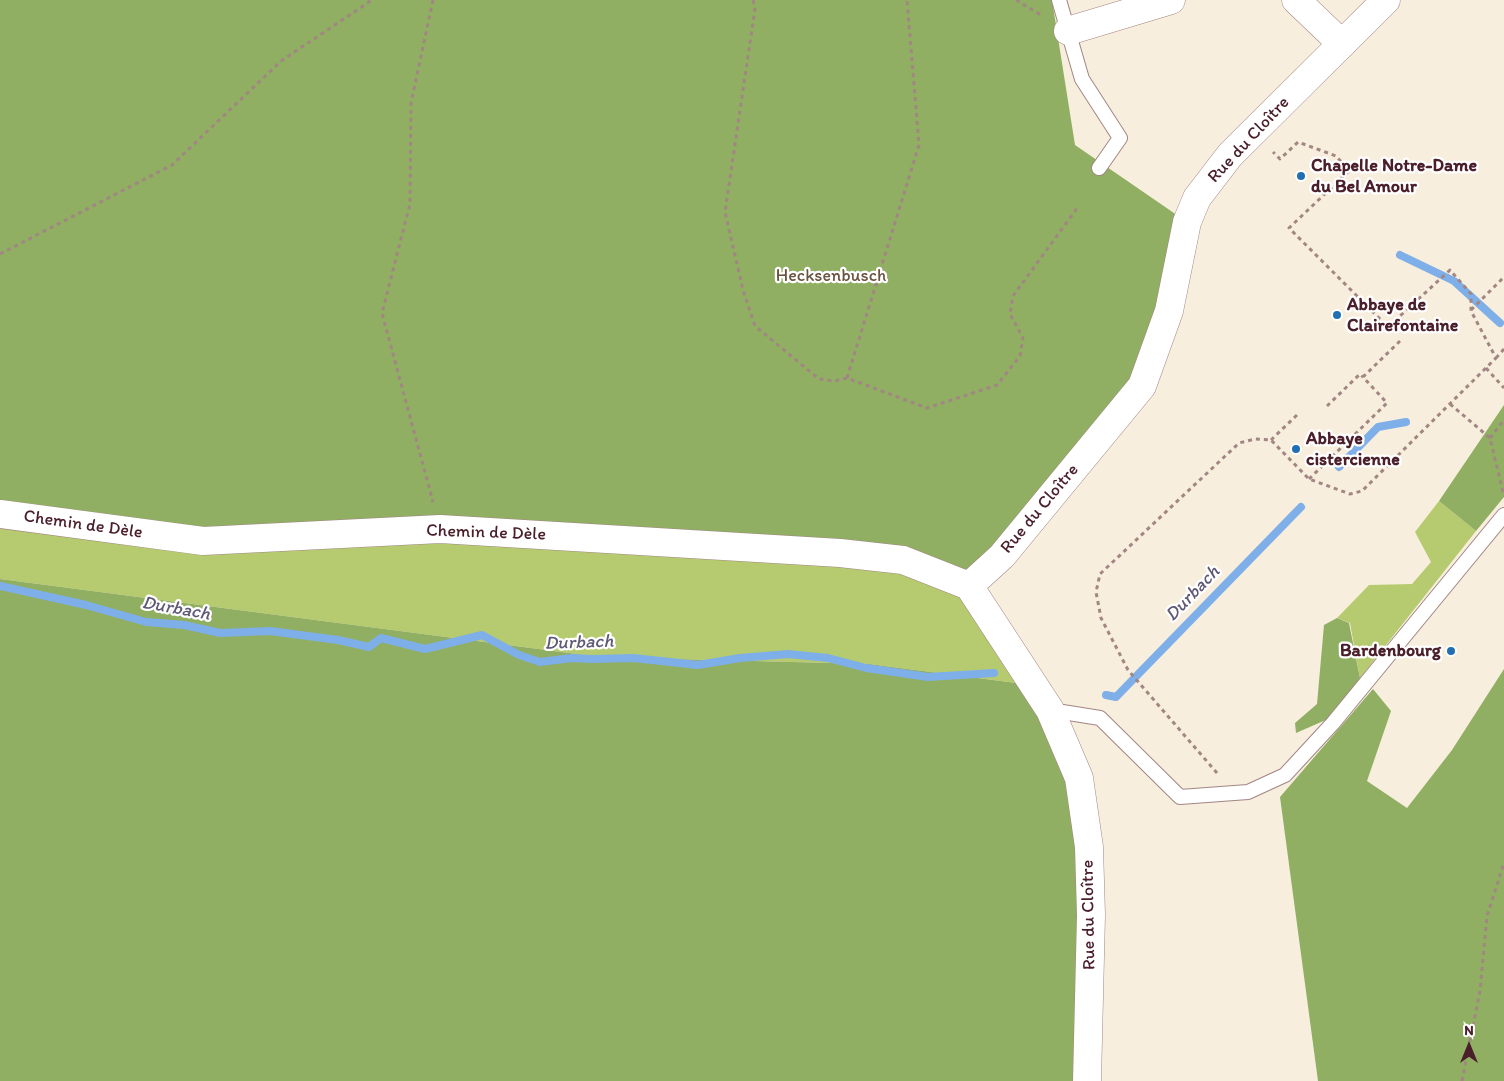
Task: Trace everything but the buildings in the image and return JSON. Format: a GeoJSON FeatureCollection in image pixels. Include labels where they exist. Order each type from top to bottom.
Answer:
{"type":"FeatureCollection","features":[{"type":"Feature","properties":{"kind":"street"},"geometry":{"type":"LineString","coordinates":[[1068,31],[1171,0]]}},
{"type":"Feature","properties":{"kind":"street"},"geometry":{"type":"LineString","coordinates":[[1296,0],[1342,44]]}},
{"type":"Feature","properties":{"kind":"street","name":"Rue du Cloître"},"geometry":{"type":"LineString","coordinates":[[1087,1081],[1091,915],[1089,847],[1079,778],[1050,710],[969,586],[1002,556],[1142,386],[1169,311],[1187,222],[1197,198],[1230,155],[1386,0]]}},
{"type":"Feature","properties":{"kind":"street","name":"Chemin de Dèle"},"geometry":{"type":"LineString","coordinates":[[0,514],[203,540],[440,529],[840,553],[903,560],[969,586]]}},
{"type":"Feature","properties":{"kind":"lane"},"geometry":{"type":"LineString","coordinates":[[1058,0],[1082,79],[1120,138],[1099,168]]}},
{"type":"Feature","properties":{"kind":"lane"},"geometry":{"type":"LineString","coordinates":[[1050,710],[1100,718],[1180,797],[1248,792],[1285,775],[1332,723],[1504,515]]}},
{"type":"Feature","properties":{"kind":"path"},"geometry":{"type":"LineString","coordinates":[[0,254],[172,165],[281,61],[372,0]]}},
{"type":"Feature","properties":{"kind":"path"},"geometry":{"type":"LineString","coordinates":[[433,0],[411,103],[410,204],[382,313],[440,529]]}},
{"type":"Feature","properties":{"kind":"path"},"geometry":{"type":"LineString","coordinates":[[753,0],[755,9],[725,212],[743,290],[755,326],[819,379],[834,382],[847,378],[927,408],[997,385],[1020,356],[1023,338],[1010,314],[1013,296],[1078,207]]}},
{"type":"Feature","properties":{"kind":"path"},"geometry":{"type":"LineString","coordinates":[[847,378],[919,145],[907,0]]}},
{"type":"Feature","properties":{"kind":"path"},"geometry":{"type":"LineString","coordinates":[[1298,142],[1336,156],[1349,171],[1289,228],[1388,327],[1450,270],[1472,294],[1471,311],[1496,358]]}},
{"type":"Feature","properties":{"kind":"path"},"geometry":{"type":"LineString","coordinates":[[1471,311],[1504,277]]}},
{"type":"Feature","properties":{"kind":"path"},"geometry":{"type":"LineString","coordinates":[[1363,376],[1400,341]]}},
{"type":"Feature","properties":{"kind":"path"},"geometry":{"type":"LineString","coordinates":[[1227,794],[1219,776],[1128,670],[1101,618],[1096,592],[1100,574],[1239,443],[1255,439],[1271,440],[1309,479],[1350,494],[1362,491],[1504,349]]}},
{"type":"Feature","properties":{"kind":"path"},"geometry":{"type":"LineString","coordinates":[[1486,368],[1504,388]]}},
{"type":"Feature","properties":{"kind":"path"},"geometry":{"type":"LineString","coordinates":[[1309,479],[1387,403],[1360,374],[1327,406]]}},
{"type":"Feature","properties":{"kind":"path"},"geometry":{"type":"LineString","coordinates":[[1450,404],[1490,438],[1504,497]]}},
{"type":"Feature","properties":{"kind":"path"},"geometry":{"type":"LineString","coordinates":[[1271,440],[1298,414]]}},
{"type":"Feature","properties":{"kind":"path"},"geometry":{"type":"LineString","coordinates":[[1490,438],[1504,420]]}},
{"type":"Feature","properties":{"kind":"path"},"geometry":{"type":"LineString","coordinates":[[1462,1081],[1480,991],[1487,916],[1504,863]]}},
{"type":"Feature","properties":{"kind":"green space","name":"Hecksenbusch"},"geometry":{"type":"Polygon","coordinates":[[[0,0],[1052,0],[1075,145],[1187,222],[1142,386],[969,586],[903,560],[440,529],[203,541],[0,514],[0,0]]]}},
{"type":"Feature","properties":{"kind":"green space"},"geometry":{"type":"Polygon","coordinates":[[[1504,405],[1504,497],[1476,531],[1439,501],[1504,405]]]}},
{"type":"Feature","properties":{"kind":"green space"},"geometry":{"type":"Polygon","coordinates":[[[1439,501],[1476,531],[1360,678],[1350,623],[1337,618],[1369,585],[1412,584],[1431,562],[1415,532],[1439,501]]]}},
{"type":"Feature","properties":{"kind":"green space"},"geometry":{"type":"Polygon","coordinates":[[[0,514],[440,529],[840,553],[969,586],[1032,685],[869,664],[600,657],[0,579],[0,514]]]}},
{"type":"Feature","properties":{"kind":"green space"},"geometry":{"type":"Polygon","coordinates":[[[0,579],[600,657],[869,664],[1032,685],[1079,778],[1087,1081],[0,1081],[0,579]]]}},
{"type":"Feature","properties":{"kind":"green space"},"geometry":{"type":"Polygon","coordinates":[[[1337,618],[1349,623],[1360,678],[1328,719],[1296,733],[1295,723],[1317,704],[1324,625],[1337,618]]]}},
{"type":"Feature","properties":{"kind":"green space"},"geometry":{"type":"Polygon","coordinates":[[[1504,669],[1504,1081],[1318,1081],[1280,797],[1373,689],[1391,711],[1367,781],[1407,808],[1452,750],[1504,669]]]}},
{"type":"Feature","properties":{"kind":"waterway"},"geometry":{"type":"LineString","coordinates":[[1400,255],[1454,281],[1500,323]]}},
{"type":"Feature","properties":{"kind":"waterway","name":"Durbach"},"geometry":{"type":"LineString","coordinates":[[1339,467],[1378,427],[1406,422]]}},
{"type":"Feature","properties":{"kind":"waterway","name":"Durbach"},"geometry":{"type":"LineString","coordinates":[[1106,695],[1116,697],[1301,507]]}},
{"type":"Feature","properties":{"kind":"waterway","name":"Durbach"},"geometry":{"type":"LineString","coordinates":[[0,586],[86,605],[146,622],[184,625],[220,633],[270,631],[338,640],[369,647],[381,638],[425,649],[482,635],[519,655],[540,662],[572,658],[633,658],[698,665],[740,658],[788,654],[828,658],[866,668],[928,677],[994,673]]}},
{"type":"Feature","properties":{"kind":"place","name":"Chapelle Notre-Dame du Bel Amour"},"geometry":{"type":"Point","coordinates":[1301,176]}},
{"type":"Feature","properties":{"kind":"place","name":"Abbaye de Clairefontaine"},"geometry":{"type":"Point","coordinates":[1337,315]}},
{"type":"Feature","properties":{"kind":"place","name":"Abbaye cistercienne"},"geometry":{"type":"Point","coordinates":[1296,449]}},
{"type":"Feature","properties":{"kind":"place","name":"Bardenbourg"},"geometry":{"type":"Point","coordinates":[1451,651]}}]}
